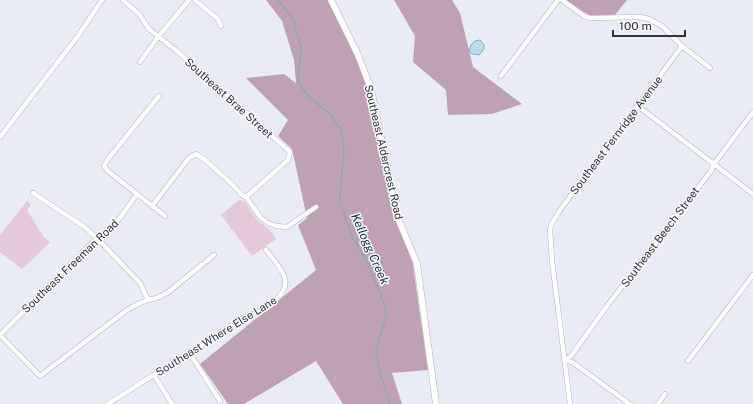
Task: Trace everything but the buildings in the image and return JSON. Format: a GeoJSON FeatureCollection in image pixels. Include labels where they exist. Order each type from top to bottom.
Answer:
{"type":"FeatureCollection","features":[{"type":"Feature","properties":{"kind":"street"},"geometry":{"type":"LineString","coordinates":[[0,137],[78,36],[102,0]]}},
{"type":"Feature","properties":{"kind":"street","name":"Southeast Brae Street"},"geometry":{"type":"LineString","coordinates":[[123,0],[136,10],[147,27],[178,52],[290,152],[288,160],[246,197]]}},
{"type":"Feature","properties":{"kind":"street"},"geometry":{"type":"LineString","coordinates":[[140,62],[158,37],[189,0]]}},
{"type":"Feature","properties":{"kind":"street"},"geometry":{"type":"LineString","coordinates":[[195,0],[218,19],[221,26]]}},
{"type":"Feature","properties":{"kind":"street","name":"Southeast Aldercrest Road"},"geometry":{"type":"LineString","coordinates":[[331,0],[358,55],[371,89],[397,216],[417,264],[436,404]]}},
{"type":"Feature","properties":{"kind":"street"},"geometry":{"type":"LineString","coordinates":[[501,76],[558,0]]}},
{"type":"Feature","properties":{"kind":"street"},"geometry":{"type":"LineString","coordinates":[[562,0],[584,16],[590,18],[640,17],[649,19],[662,26],[682,46],[710,68]]}},
{"type":"Feature","properties":{"kind":"street","name":"Southeast Fernridge Avenue"},"geometry":{"type":"LineString","coordinates":[[564,360],[552,261],[551,225],[560,210],[682,46]]}},
{"type":"Feature","properties":{"kind":"street"},"geometry":{"type":"LineString","coordinates":[[159,96],[104,166],[108,171],[165,216]]}},
{"type":"Feature","properties":{"kind":"street"},"geometry":{"type":"LineString","coordinates":[[638,106],[753,194]]}},
{"type":"Feature","properties":{"kind":"street","name":"Southeast Beech Street"},"geometry":{"type":"LineString","coordinates":[[564,360],[571,356],[607,306],[711,171],[714,164],[753,112]]}},
{"type":"Feature","properties":{"kind":"street"},"geometry":{"type":"LineString","coordinates":[[152,206],[189,158],[196,154],[204,159],[242,195],[246,197],[261,218],[268,223],[282,227],[291,225],[316,207]]}},
{"type":"Feature","properties":{"kind":"street"},"geometry":{"type":"LineString","coordinates":[[33,193],[83,226],[97,238],[140,282],[148,300]]}},
{"type":"Feature","properties":{"kind":"street","name":"Southeast Freeman Road"},"geometry":{"type":"LineString","coordinates":[[0,335],[97,238],[120,218],[137,194]]}},
{"type":"Feature","properties":{"kind":"street","name":"Southeast Where Else Lane"},"geometry":{"type":"LineString","coordinates":[[108,404],[245,317],[252,315],[273,302],[284,291],[285,280],[283,273],[266,250]]}},
{"type":"Feature","properties":{"kind":"street"},"geometry":{"type":"LineString","coordinates":[[0,335],[40,376],[127,310],[167,293],[214,255]]}},
{"type":"Feature","properties":{"kind":"street"},"geometry":{"type":"LineString","coordinates":[[688,361],[753,275]]}},
{"type":"Feature","properties":{"kind":"street"},"geometry":{"type":"LineString","coordinates":[[190,352],[220,401]]}},
{"type":"Feature","properties":{"kind":"street"},"geometry":{"type":"LineString","coordinates":[[570,404],[564,360],[572,362],[630,404]]}},
{"type":"Feature","properties":{"kind":"street"},"geometry":{"type":"LineString","coordinates":[[154,375],[172,404]]}},
{"type":"Feature","properties":{"kind":"street"},"geometry":{"type":"LineString","coordinates":[[658,404],[665,394]]}},
{"type":"Feature","properties":{"kind":"shaded area"},"geometry":{"type":"Polygon","coordinates":[[[266,0],[329,0],[365,77],[398,226],[412,259],[428,370],[392,373],[402,404],[343,404],[316,361],[244,404],[228,404],[200,364],[316,270],[298,225],[307,218],[292,149],[278,136],[288,120],[246,78],[284,74],[296,83],[294,60],[282,21],[266,0]]]}},
{"type":"Feature","properties":{"kind":"shaded area"},"geometry":{"type":"Polygon","coordinates":[[[394,0],[452,0],[460,13],[473,67],[522,104],[492,114],[448,115],[446,90],[413,62],[415,36],[394,0]]]}},
{"type":"Feature","properties":{"kind":"shaded area"},"geometry":{"type":"Polygon","coordinates":[[[566,0],[627,0],[615,15],[590,16],[566,0]]]}},
{"type":"Feature","properties":{"kind":"shaded area"},"geometry":{"type":"Polygon","coordinates":[[[239,200],[245,202],[258,221],[269,229],[276,239],[252,256],[221,215],[239,200]]]}},
{"type":"Feature","properties":{"kind":"shaded area"},"geometry":{"type":"Polygon","coordinates":[[[27,201],[31,205],[27,210],[43,236],[50,242],[22,269],[0,252],[0,235],[27,201]]]}},
{"type":"Feature","properties":{"kind":"water"},"geometry":{"type":"Polygon","coordinates":[[[480,40],[484,45],[484,49],[479,55],[472,54],[469,51],[471,45],[475,41],[480,40]]]}},
{"type":"Feature","properties":{"kind":"waterway","name":"Kellogg Creek"},"geometry":{"type":"LineString","coordinates":[[278,0],[293,19],[301,48],[298,79],[300,85],[308,96],[330,114],[341,130],[344,151],[340,203],[353,238],[366,260],[384,303],[386,314],[385,322],[376,352],[380,373],[390,404]]}}]}
